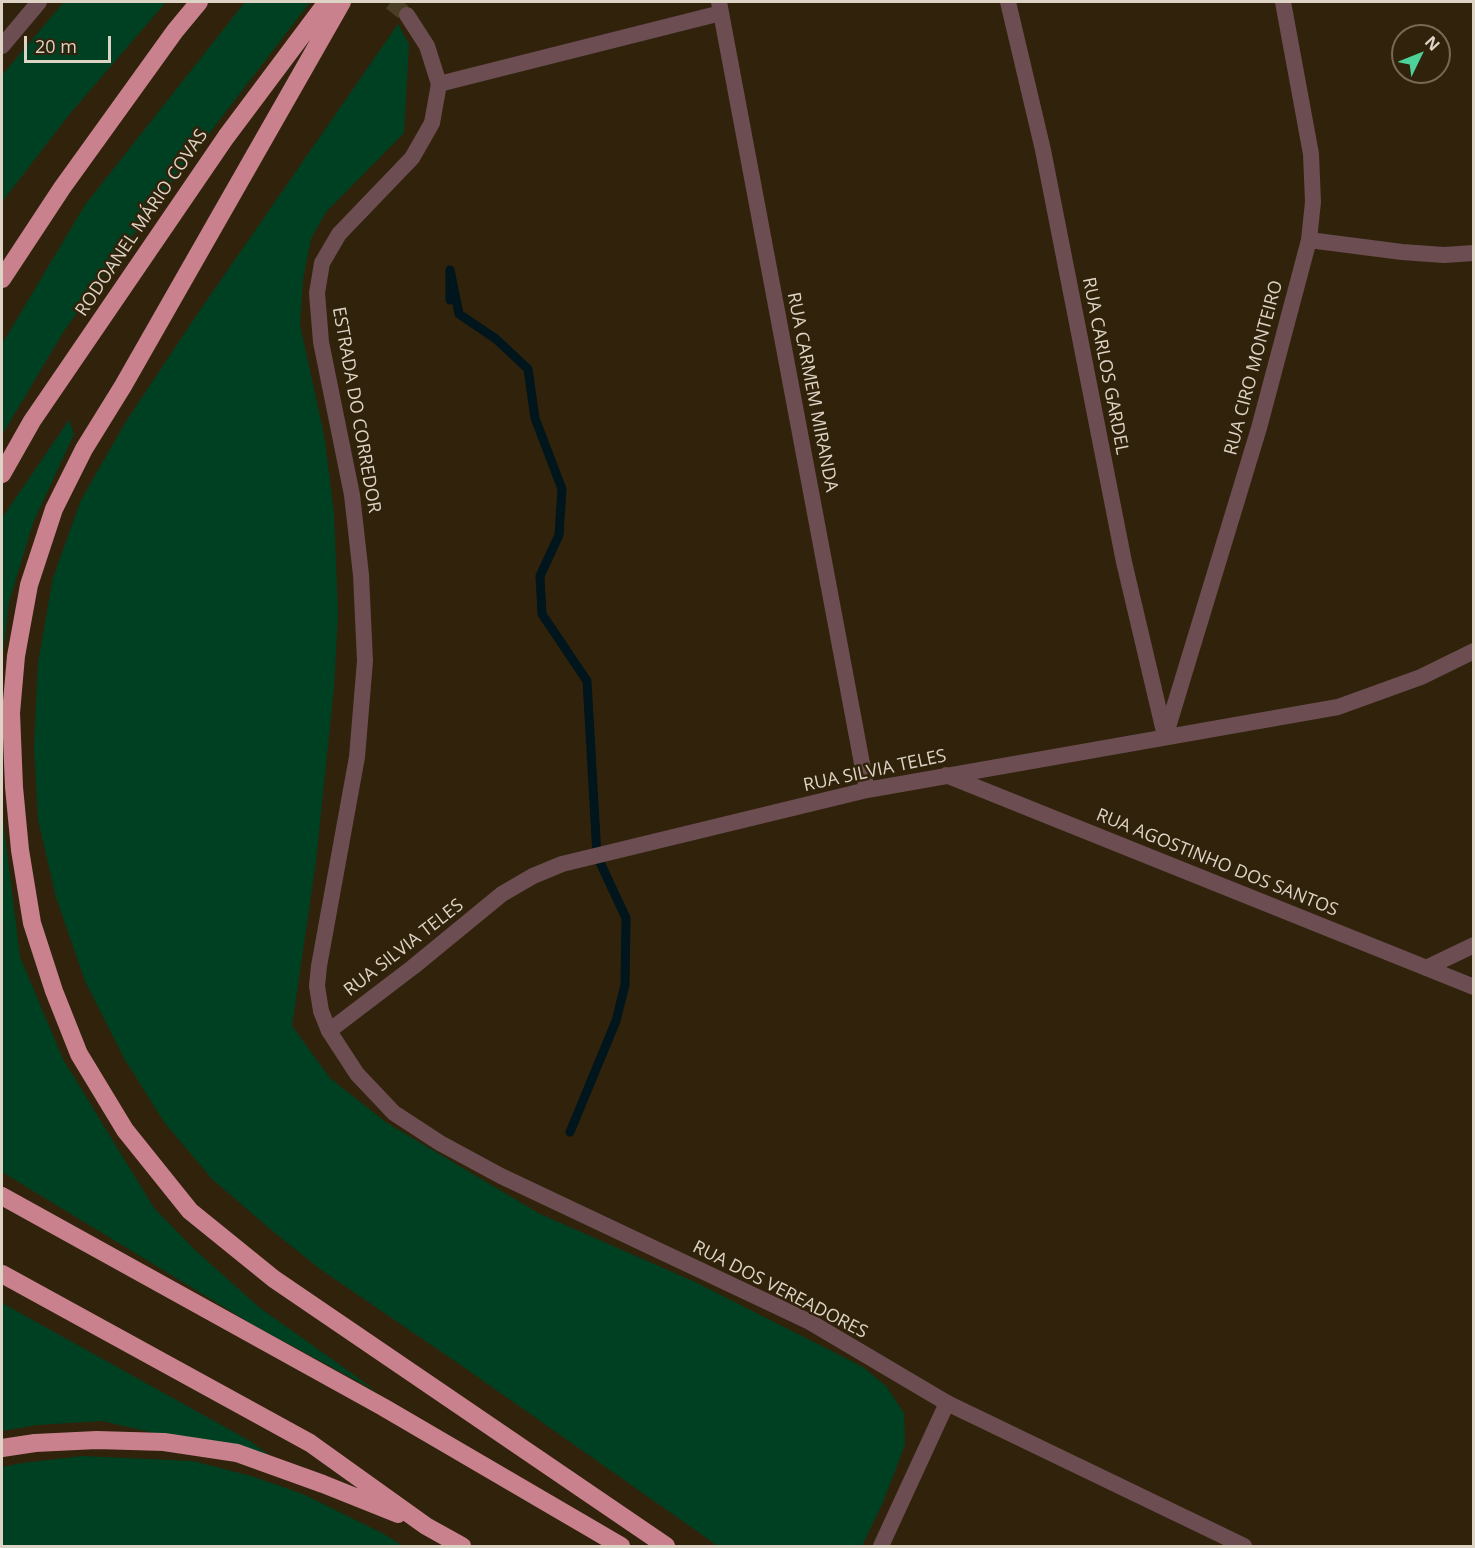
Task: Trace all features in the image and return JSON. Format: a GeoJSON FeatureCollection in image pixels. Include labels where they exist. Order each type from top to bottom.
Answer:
{"type":"FeatureCollection","features":[{"type":"Feature","properties":{"kind":"highway"},"geometry":{"type":"LineString","coordinates":[[2,279],[62,188],[175,31],[200,2]]}},
{"type":"Feature","properties":{"kind":"highway","name":"RODOANEL MÁRIO COVAS"},"geometry":{"type":"LineString","coordinates":[[2,474],[32,421],[226,137],[327,2]]}},
{"type":"Feature","properties":{"kind":"highway"},"geometry":{"type":"LineString","coordinates":[[342,2],[123,386],[84,449],[54,509],[29,585],[16,656],[11,713],[14,787],[20,850],[32,923],[54,991],[79,1054],[125,1130],[190,1211],[274,1279],[666,1546]]}},
{"type":"Feature","properties":{"kind":"highway"},"geometry":{"type":"LineString","coordinates":[[2,1196],[383,1407],[621,1546]]}},
{"type":"Feature","properties":{"kind":"highway"},"geometry":{"type":"LineString","coordinates":[[2,1274],[310,1443],[426,1526],[462,1546]]}},
{"type":"Feature","properties":{"kind":"highway"},"geometry":{"type":"LineString","coordinates":[[2,1448],[35,1443],[97,1440],[164,1442],[237,1453],[323,1484],[426,1526]]}},
{"type":"Feature","properties":{"kind":"street"},"geometry":{"type":"LineString","coordinates":[[2,46],[39,2]]}},
{"type":"Feature","properties":{"kind":"street","name":"RUA CARLOS GARDEL"},"geometry":{"type":"LineString","coordinates":[[1008,2],[1043,150],[1124,562],[1166,737]]}},
{"type":"Feature","properties":{"kind":"street","name":"RUA CIRO MONTEIRO"},"geometry":{"type":"LineString","coordinates":[[1166,737],[1259,428],[1309,240],[1313,202],[1311,154],[1283,2]]}},
{"type":"Feature","properties":{"kind":"street"},"geometry":{"type":"LineString","coordinates":[[407,15],[427,46],[439,84],[720,7]]}},
{"type":"Feature","properties":{"kind":"street","name":"RUA CARMEM MIRANDA"},"geometry":{"type":"LineString","coordinates":[[720,7],[867,790]]}},
{"type":"Feature","properties":{"kind":"street","name":"ESTRADA DO CORREDOR"},"geometry":{"type":"LineString","coordinates":[[329,1031],[321,1011],[317,986],[357,757],[365,661],[361,575],[352,495],[321,342],[317,293],[322,263],[339,234],[412,158],[432,123],[439,84]]}},
{"type":"Feature","properties":{"kind":"street"},"geometry":{"type":"LineString","coordinates":[[1309,240],[1402,252],[1444,255],[1473,253]]}},
{"type":"Feature","properties":{"kind":"street","name":"RUA SILVIA TELES"},"geometry":{"type":"LineString","coordinates":[[329,1031],[413,967],[502,894],[533,876],[562,864],[867,790],[1338,707],[1421,677],[1473,651]]}},
{"type":"Feature","properties":{"kind":"street","name":"RUA AGOSTINHO DOS SANTOS"},"geometry":{"type":"LineString","coordinates":[[946,775],[1473,987]]}},
{"type":"Feature","properties":{"kind":"street"},"geometry":{"type":"LineString","coordinates":[[1426,968],[1473,945]]}},
{"type":"Feature","properties":{"kind":"street","name":"RUA DOS VEREADORES"},"geometry":{"type":"LineString","coordinates":[[329,1031],[357,1074],[393,1113],[440,1143],[501,1176],[810,1322],[947,1403],[1244,1546]]}},
{"type":"Feature","properties":{"kind":"street"},"geometry":{"type":"LineString","coordinates":[[880,1546],[947,1403]]}},
{"type":"Feature","properties":{"kind":"green space"},"geometry":{"type":"Polygon","coordinates":[[[64,2],[166,2],[68,116],[2,202],[2,75],[64,2]]]}},
{"type":"Feature","properties":{"kind":"green space"},"geometry":{"type":"Polygon","coordinates":[[[245,2],[310,2],[165,191],[64,331],[2,435],[2,344],[85,205],[245,2]]]}},
{"type":"Feature","properties":{"kind":"green space"},"geometry":{"type":"Polygon","coordinates":[[[398,24],[409,44],[404,133],[326,212],[311,239],[303,279],[300,325],[324,435],[334,513],[338,614],[334,687],[316,861],[292,1026],[330,1078],[387,1123],[540,1214],[695,1282],[863,1367],[886,1386],[904,1413],[905,1445],[883,1502],[862,1546],[718,1546],[320,1269],[270,1229],[212,1179],[164,1122],[124,1058],[85,981],[56,897],[38,820],[34,746],[38,663],[53,578],[81,500],[125,423],[198,313],[398,24]]]}},
{"type":"Feature","properties":{"kind":"green space"},"geometry":{"type":"Polygon","coordinates":[[[69,420],[74,434],[33,523],[9,602],[2,662],[2,518],[69,420]]]}},
{"type":"Feature","properties":{"kind":"green space"},"geometry":{"type":"Polygon","coordinates":[[[2,812],[20,957],[63,1059],[154,1208],[195,1250],[260,1308],[378,1392],[255,1326],[2,1172],[2,812]]]}},
{"type":"Feature","properties":{"kind":"green space"},"geometry":{"type":"Polygon","coordinates":[[[2,1303],[250,1441],[277,1461],[102,1421],[37,1425],[2,1431],[2,1303]]]}},
{"type":"Feature","properties":{"kind":"green space"},"geometry":{"type":"Polygon","coordinates":[[[82,1456],[193,1461],[251,1476],[303,1494],[384,1534],[403,1546],[2,1546],[2,1467],[82,1456]]]}},
{"type":"Feature","properties":{"kind":"waterway"},"geometry":{"type":"LineString","coordinates":[[450,300],[450,270],[459,314],[496,339],[528,369],[535,418],[562,489],[559,535],[540,576],[542,614],[587,681],[597,856],[626,918],[625,985],[616,1021],[570,1132]]}},
{"type":"Feature","properties":{"kind":"tunnel"},"geometry":{"type":"LineString","coordinates":[[391,2],[407,15]]}}]}
